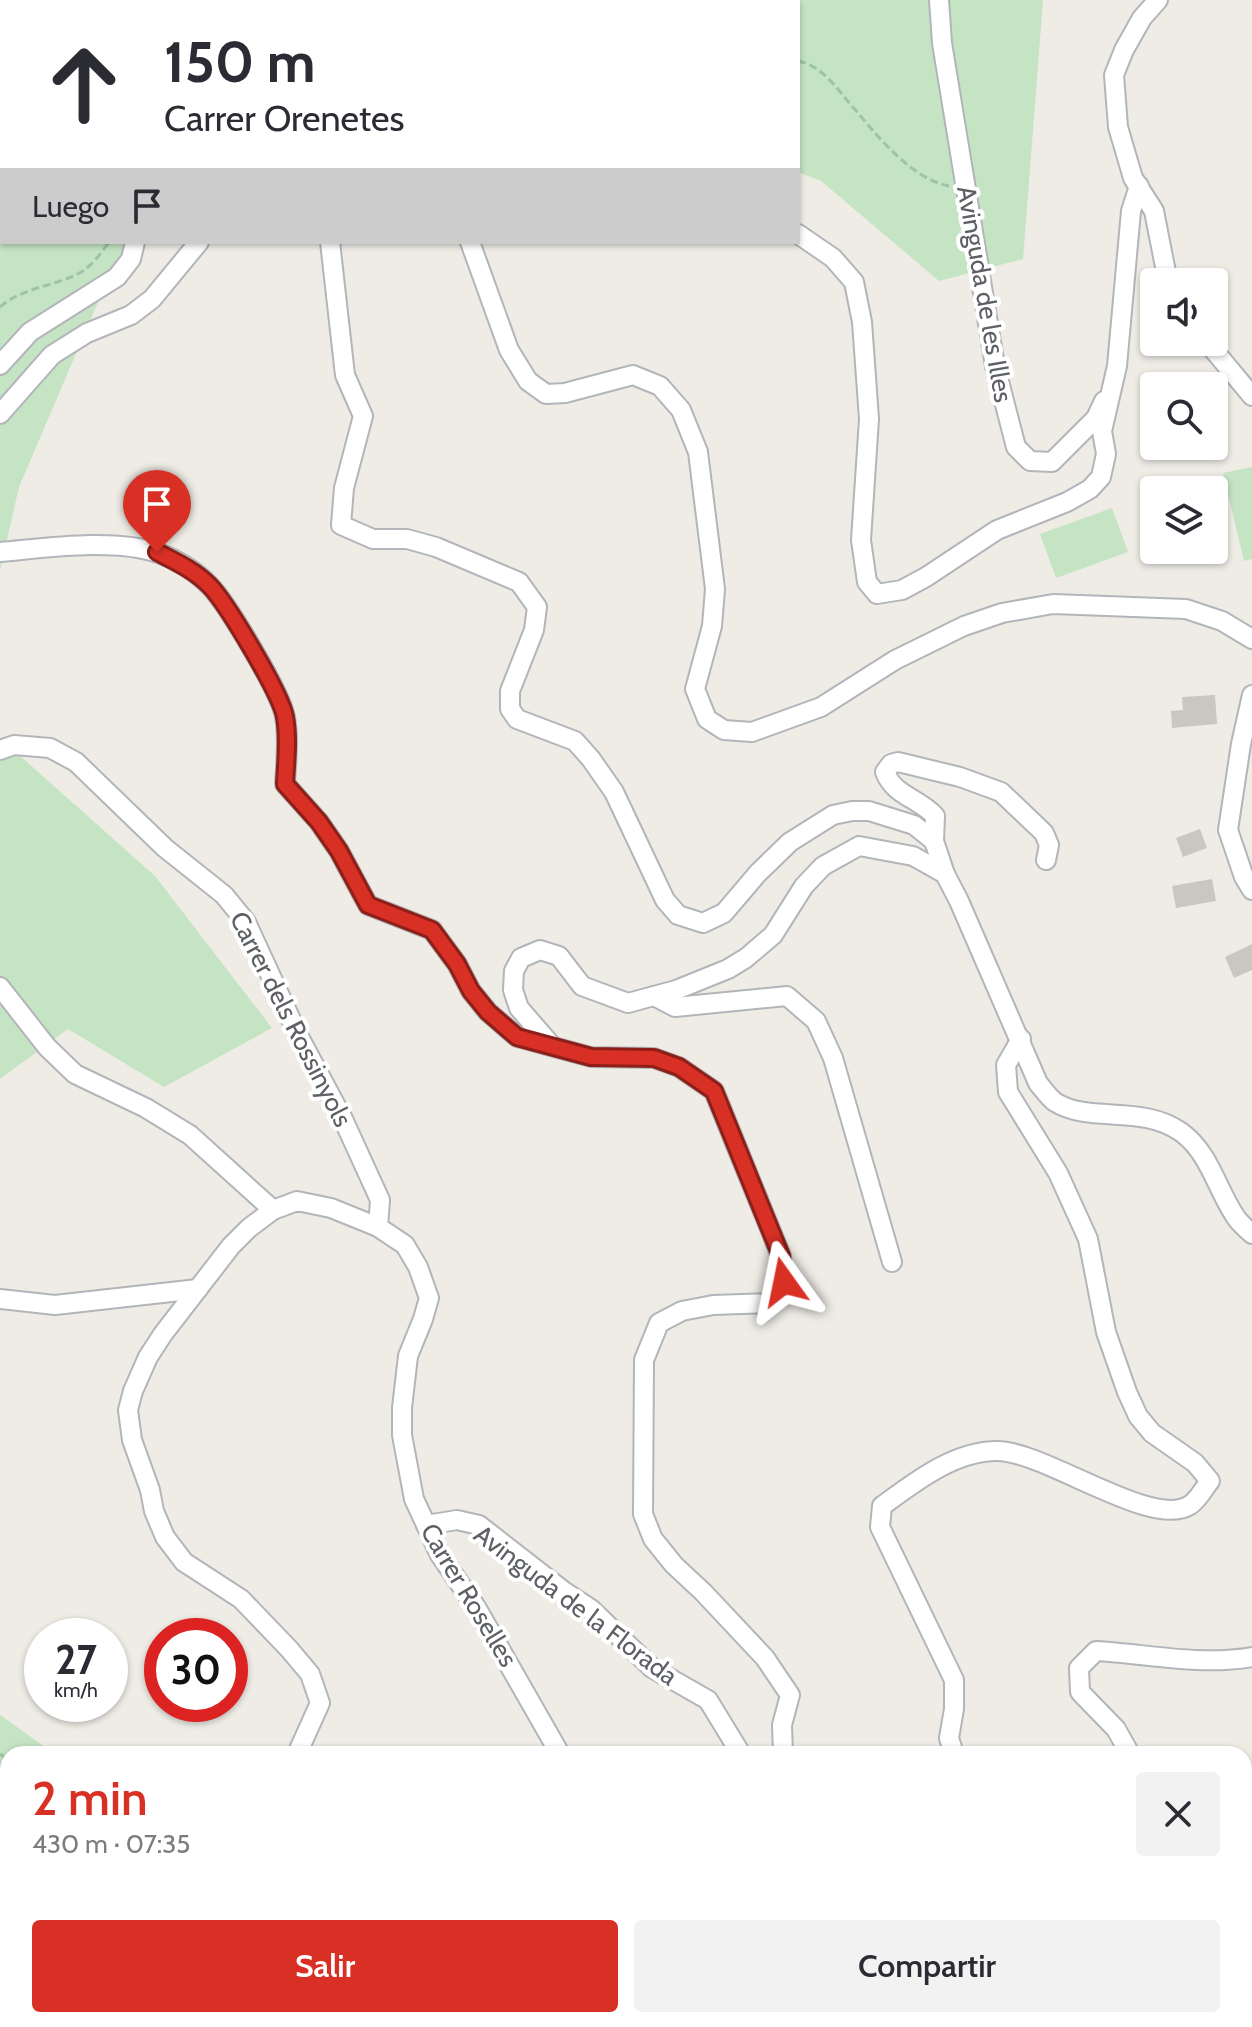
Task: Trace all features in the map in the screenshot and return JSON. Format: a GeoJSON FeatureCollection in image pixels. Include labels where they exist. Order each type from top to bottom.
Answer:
{"type":"FeatureCollection","features":[{"type":"Feature","properties":{"kind":"street","name":"Avinguda de les Illes"},"geometry":{"type":"LineString","coordinates":[[939,0],[942,43],[995,366],[1016,447],[1030,461],[1052,462],[1096,418],[1113,385]]}},
{"type":"Feature","properties":{"kind":"street"},"geometry":{"type":"LineString","coordinates":[[1158,0],[1142,18],[1114,75],[1118,127],[1133,178],[1154,211],[1165,268]]}},
{"type":"Feature","properties":{"kind":"street"},"geometry":{"type":"LineString","coordinates":[[800,235],[833,258],[854,282],[862,322],[869,419],[861,540],[867,582],[877,594],[902,590],[997,530],[1067,502],[1090,489],[1101,477],[1106,454],[1102,431],[1113,385],[1128,265],[1131,211],[1139,186]]}},
{"type":"Feature","properties":{"kind":"street"},"geometry":{"type":"LineString","coordinates":[[0,365],[30,332],[117,277],[131,259],[135,244]]}},
{"type":"Feature","properties":{"kind":"street"},"geometry":{"type":"LineString","coordinates":[[0,414],[52,355],[87,333],[131,315],[152,299],[197,244]]}},
{"type":"Feature","properties":{"kind":"street"},"geometry":{"type":"LineString","coordinates":[[330,244],[345,375],[363,416],[344,488],[341,525],[373,539],[407,539],[436,547],[519,582],[537,607],[534,630],[510,691],[510,709],[517,719],[575,741],[591,759],[614,792],[665,900],[678,915],[703,923],[724,913],[790,842],[833,815],[869,811],[914,825],[934,841]]}},
{"type":"Feature","properties":{"kind":"street"},"geometry":{"type":"LineString","coordinates":[[471,244],[509,350],[528,381],[546,394],[565,393],[633,375],[660,386],[681,410],[698,452],[715,589],[712,626],[695,689],[707,719],[724,730],[752,732],[821,707],[895,660],[964,626],[1002,613],[1053,604],[1186,609],[1222,621],[1252,639]]}},
{"type":"Feature","properties":{"kind":"street"},"geometry":{"type":"LineString","coordinates":[[1219,356],[1252,396]]}},
{"type":"Feature","properties":{"kind":"street"},"geometry":{"type":"LineString","coordinates":[[0,552],[113,546],[157,552],[187,567],[211,587],[277,692],[285,715],[285,784],[319,822],[339,851],[368,905],[432,930],[457,964],[471,991],[488,1012],[517,1037],[591,1057],[654,1058],[679,1067],[714,1091],[781,1256],[784,1282],[769,1303],[713,1305],[682,1311],[659,1323],[644,1360],[643,1514],[653,1539],[674,1565],[765,1658],[790,1695],[782,1725],[783,1746]]}},
{"type":"Feature","properties":{"kind":"street"},"geometry":{"type":"LineString","coordinates":[[1252,695],[1228,830],[1244,877],[1252,890]]}},
{"type":"Feature","properties":{"kind":"street","name":"Carrer dels Rossinyols"},"geometry":{"type":"LineString","coordinates":[[0,750],[14,745],[50,748],[76,762],[165,848],[224,895],[246,922],[380,1200],[378,1227]]}},
{"type":"Feature","properties":{"kind":"street"},"geometry":{"type":"LineString","coordinates":[[1046,860],[1049,845],[1044,833],[1001,792],[960,777],[898,762],[891,764],[885,772],[890,785],[926,806],[935,816],[934,841],[945,874],[1038,1083],[1054,1101],[1076,1110],[1145,1117],[1183,1133],[1196,1146],[1236,1218],[1252,1234]]}},
{"type":"Feature","properties":{"kind":"street"},"geometry":{"type":"LineString","coordinates":[[554,1048],[519,1008],[513,980],[521,958],[540,950],[559,956],[582,986],[628,1003],[689,985],[746,958],[773,935],[804,886],[823,866],[859,846],[913,856],[945,874]]}},
{"type":"Feature","properties":{"kind":"street"},"geometry":{"type":"LineString","coordinates":[[0,987],[47,1047],[75,1074],[146,1108],[190,1135],[273,1210]]}},
{"type":"Feature","properties":{"kind":"street"},"geometry":{"type":"LineString","coordinates":[[654,996],[675,1007],[787,996],[816,1021],[833,1058],[892,1262]]}},
{"type":"Feature","properties":{"kind":"street"},"geometry":{"type":"LineString","coordinates":[[952,1746],[949,1738],[954,1709],[954,1680],[880,1527],[882,1506],[925,1474],[975,1454],[999,1451],[1046,1464],[1096,1487],[1154,1508],[1190,1505],[1210,1481],[1195,1463],[1152,1433],[1138,1416],[1127,1392],[1106,1332],[1088,1239],[1058,1173],[1008,1092],[1006,1065],[1021,1039]]}},
{"type":"Feature","properties":{"kind":"street","name":"Carrer Roselles"},"geometry":{"type":"LineString","coordinates":[[301,1746],[320,1703],[310,1674],[241,1599],[184,1562],[165,1537],[132,1440],[128,1410],[148,1357],[231,1246],[273,1210],[297,1201],[331,1208],[378,1227],[405,1245],[418,1267],[429,1298],[408,1356],[402,1435],[414,1499],[440,1555],[476,1607],[555,1746]]}},
{"type":"Feature","properties":{"kind":"street"},"geometry":{"type":"LineString","coordinates":[[0,1299],[55,1305],[198,1289]]}},
{"type":"Feature","properties":{"kind":"street","name":"Avinguda de la Florada"},"geometry":{"type":"LineString","coordinates":[[426,1525],[457,1520],[479,1525],[591,1609],[652,1668],[708,1700],[736,1746]]}},
{"type":"Feature","properties":{"kind":"street"},"geometry":{"type":"LineString","coordinates":[[1126,1746],[1116,1729],[1080,1692],[1079,1668],[1096,1651],[1169,1660],[1252,1657]]}},
{"type":"Feature","properties":{"kind":"path"},"geometry":{"type":"LineString","coordinates":[[800,61],[827,76],[913,171],[932,182],[965,189]]}},
{"type":"Feature","properties":{"kind":"path"},"geometry":{"type":"LineString","coordinates":[[0,307],[11,297],[84,270],[107,244]]}},
{"type":"Feature","properties":{"kind":"green space"},"geometry":{"type":"Polygon","coordinates":[[[800,0],[1043,0],[1023,259],[939,281],[821,181],[800,173],[800,0]]]}},
{"type":"Feature","properties":{"kind":"green space"},"geometry":{"type":"Polygon","coordinates":[[[0,244],[133,244],[116,260],[19,487],[0,570],[0,244]]]}},
{"type":"Feature","properties":{"kind":"green space"},"geometry":{"type":"Polygon","coordinates":[[[1252,467],[1252,559],[1244,561],[1228,494],[1228,476],[1223,473],[1252,467]]]}},
{"type":"Feature","properties":{"kind":"green space"},"geometry":{"type":"Polygon","coordinates":[[[1112,508],[1128,552],[1056,578],[1040,534],[1112,508]]]}},
{"type":"Feature","properties":{"kind":"green space"},"geometry":{"type":"Polygon","coordinates":[[[0,738],[155,876],[272,1028],[164,1087],[68,1029],[0,1079],[0,738]]]}},
{"type":"Feature","properties":{"kind":"green space"},"geometry":{"type":"Polygon","coordinates":[[[0,1715],[44,1746],[0,1746],[0,1715]]]}},
{"type":"Feature","properties":{"kind":"building"},"geometry":{"type":"Polygon","coordinates":[[[1215,695],[1217,724],[1172,728],[1171,711],[1183,710],[1182,697],[1215,695]]]}},
{"type":"Feature","properties":{"kind":"building"},"geometry":{"type":"Polygon","coordinates":[[[1200,829],[1207,848],[1183,857],[1176,838],[1200,829]]]}},
{"type":"Feature","properties":{"kind":"building"},"geometry":{"type":"Polygon","coordinates":[[[1212,879],[1216,901],[1176,908],[1172,886],[1212,879]]]}},
{"type":"Feature","properties":{"kind":"building"},"geometry":{"type":"Polygon","coordinates":[[[1252,944],[1252,970],[1234,978],[1225,957],[1252,944]]]}},
{"type":"Feature","properties":{"kind":"route"},"geometry":{"type":"LineString","coordinates":[[157,552],[187,567],[211,587],[246,640],[277,692],[285,715],[285,784],[319,822],[339,851],[368,905],[432,930],[457,964],[471,991],[488,1012],[517,1037],[591,1057],[654,1058],[679,1067],[714,1091],[781,1256],[784,1282]]}}]}
